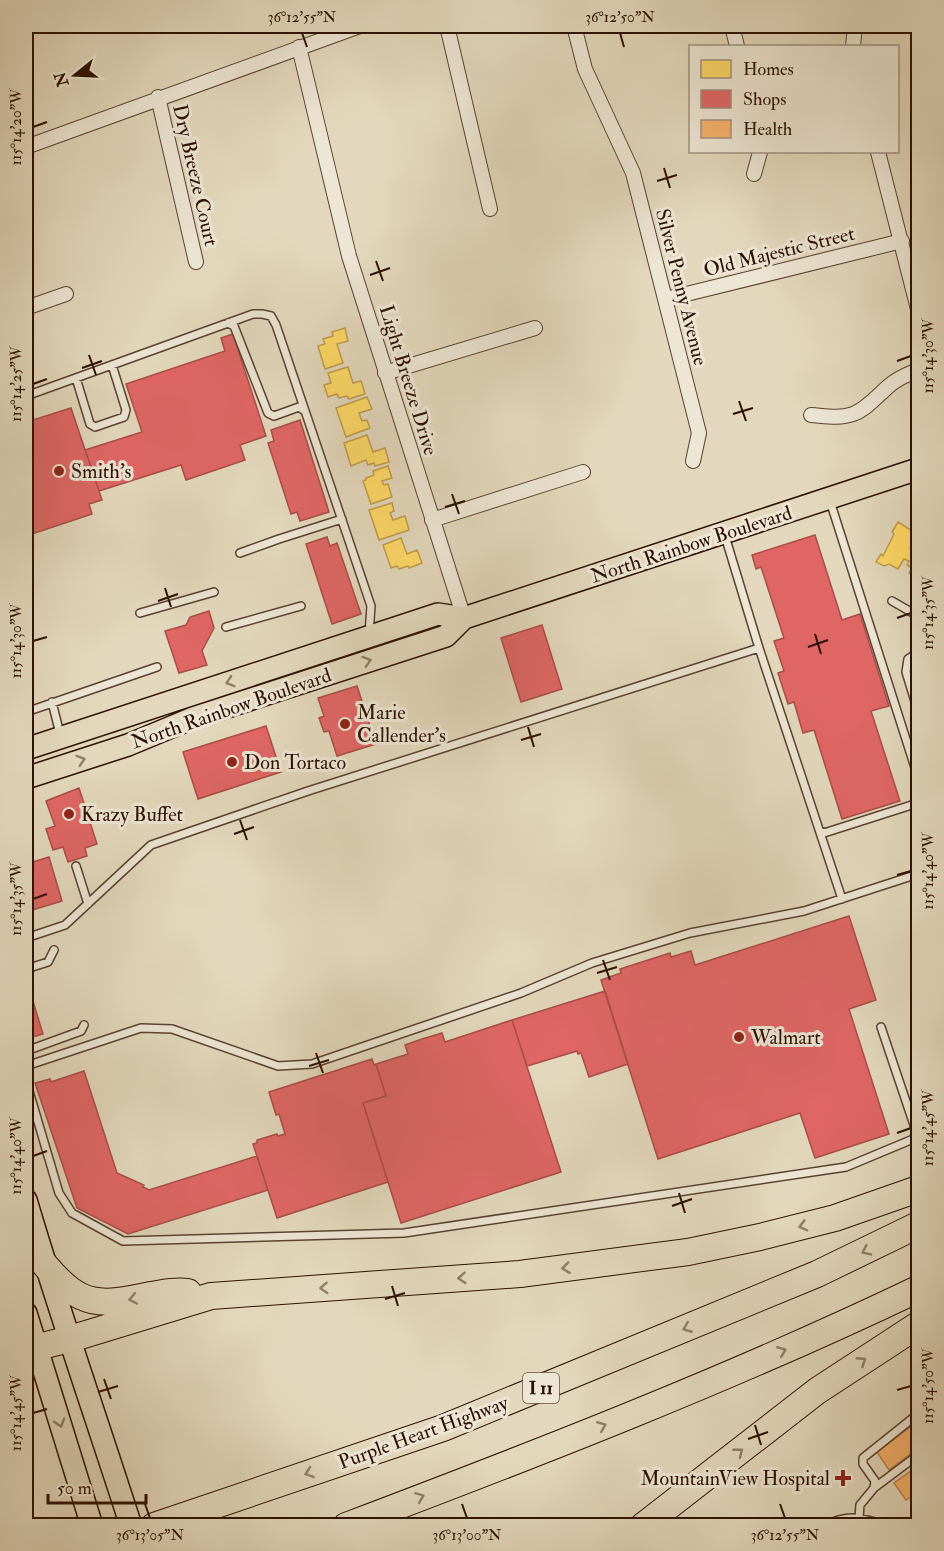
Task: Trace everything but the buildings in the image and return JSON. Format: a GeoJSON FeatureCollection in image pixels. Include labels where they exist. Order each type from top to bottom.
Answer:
{"type":"FeatureCollection","features":[{"type":"Feature","properties":{"kind":"highway"},"geometry":{"type":"LineString","coordinates":[[31,1348],[70,1339],[212,1296],[520,1274],[688,1252],[835,1218],[918,1189]]}},
{"type":"Feature","properties":{"kind":"highway","name":"Purple Heart Highway"},"geometry":{"type":"LineString","coordinates":[[154,1526],[443,1428],[818,1274],[918,1225]]}},
{"type":"Feature","properties":{"kind":"highway"},"geometry":{"type":"LineString","coordinates":[[45,1265],[58,1281],[76,1295],[94,1302],[116,1303],[176,1290],[212,1296]]}},
{"type":"Feature","properties":{"kind":"highway"},"geometry":{"type":"LineString","coordinates":[[346,1526],[503,1466],[813,1338],[918,1289]]}},
{"type":"Feature","properties":{"kind":"highway"},"geometry":{"type":"LineString","coordinates":[[643,1526],[817,1391],[918,1325]]}},
{"type":"Feature","properties":{"kind":"main road","name":"North Rainbow Boulevard"},"geometry":{"type":"LineString","coordinates":[[26,749],[438,614],[464,618],[918,469]]}},
{"type":"Feature","properties":{"kind":"main road","name":"North Rainbow Boulevard"},"geometry":{"type":"LineString","coordinates":[[26,778],[128,745],[194,718],[446,636],[464,618]]}},
{"type":"Feature","properties":{"kind":"main road"},"geometry":{"type":"LineString","coordinates":[[279,666],[285,688]]}},
{"type":"Feature","properties":{"kind":"main road"},"geometry":{"type":"LineString","coordinates":[[26,1200],[45,1265],[131,1526]]}},
{"type":"Feature","properties":{"kind":"main road"},"geometry":{"type":"LineString","coordinates":[[26,1313],[31,1348],[92,1526]]}},
{"type":"Feature","properties":{"kind":"street"},"geometry":{"type":"LineString","coordinates":[[26,147],[360,26]]}},
{"type":"Feature","properties":{"kind":"street"},"geometry":{"type":"LineString","coordinates":[[447,26],[490,209]]}},
{"type":"Feature","properties":{"kind":"street","name":"Silver Penny Avenue"},"geometry":{"type":"LineString","coordinates":[[574,26],[588,78],[633,173],[699,433],[693,461]]}},
{"type":"Feature","properties":{"kind":"street"},"geometry":{"type":"LineString","coordinates":[[732,26],[737,45]]}},
{"type":"Feature","properties":{"kind":"street"},"geometry":{"type":"LineString","coordinates":[[853,45],[855,26]]}},
{"type":"Feature","properties":{"kind":"street","name":"Light Breeze Drive"},"geometry":{"type":"LineString","coordinates":[[299,47],[349,256],[464,618]]}},
{"type":"Feature","properties":{"kind":"street","name":"Dry Breeze Court"},"geometry":{"type":"LineString","coordinates":[[158,98],[196,262]]}},
{"type":"Feature","properties":{"kind":"street"},"geometry":{"type":"LineString","coordinates":[[754,174],[760,153]]}},
{"type":"Feature","properties":{"kind":"street"},"geometry":{"type":"LineString","coordinates":[[878,153],[918,309]]}},
{"type":"Feature","properties":{"kind":"street","name":"Old Majestic Street"},"geometry":{"type":"LineString","coordinates":[[666,299],[902,242]]}},
{"type":"Feature","properties":{"kind":"street"},"geometry":{"type":"LineString","coordinates":[[26,308],[66,294]]}},
{"type":"Feature","properties":{"kind":"street"},"geometry":{"type":"LineString","coordinates":[[385,373],[535,328]]}},
{"type":"Feature","properties":{"kind":"street"},"geometry":{"type":"LineString","coordinates":[[811,415],[840,417],[855,414],[870,404],[891,384],[918,370]]}},
{"type":"Feature","properties":{"kind":"street"},"geometry":{"type":"LineString","coordinates":[[432,520],[583,472]]}},
{"type":"Feature","properties":{"kind":"lane"},"geometry":{"type":"LineString","coordinates":[[26,396],[253,314],[271,316],[371,606],[368,637]]}},
{"type":"Feature","properties":{"kind":"lane"},"geometry":{"type":"LineString","coordinates":[[228,323],[234,326],[268,413],[274,416],[299,407],[305,411]]}},
{"type":"Feature","properties":{"kind":"lane"},"geometry":{"type":"LineString","coordinates":[[76,378],[90,424],[95,427],[124,417],[126,410],[112,365]]}},
{"type":"Feature","properties":{"kind":"lane"},"geometry":{"type":"LineString","coordinates":[[829,498],[918,777]]}},
{"type":"Feature","properties":{"kind":"lane"},"geometry":{"type":"LineString","coordinates":[[240,553],[342,519]]}},
{"type":"Feature","properties":{"kind":"lane"},"geometry":{"type":"LineString","coordinates":[[724,533],[759,648],[842,899]]}},
{"type":"Feature","properties":{"kind":"lane"},"geometry":{"type":"LineString","coordinates":[[140,613],[214,592]]}},
{"type":"Feature","properties":{"kind":"lane"},"geometry":{"type":"LineString","coordinates":[[892,601],[918,616]]}},
{"type":"Feature","properties":{"kind":"lane"},"geometry":{"type":"LineString","coordinates":[[226,627],[301,606]]}},
{"type":"Feature","properties":{"kind":"lane"},"geometry":{"type":"LineString","coordinates":[[26,938],[65,925],[151,845],[308,791],[759,648]]}},
{"type":"Feature","properties":{"kind":"lane"},"geometry":{"type":"LineString","coordinates":[[918,652],[908,659],[906,672],[918,711]]}},
{"type":"Feature","properties":{"kind":"lane"},"geometry":{"type":"LineString","coordinates":[[26,712],[157,667]]}},
{"type":"Feature","properties":{"kind":"lane"},"geometry":{"type":"LineString","coordinates":[[52,702],[61,737]]}},
{"type":"Feature","properties":{"kind":"lane"},"geometry":{"type":"LineString","coordinates":[[820,831],[825,833],[918,803]]}},
{"type":"Feature","properties":{"kind":"lane"},"geometry":{"type":"LineString","coordinates":[[26,845],[26,855]]}},
{"type":"Feature","properties":{"kind":"lane"},"geometry":{"type":"LineString","coordinates":[[76,866],[88,904]]}},
{"type":"Feature","properties":{"kind":"lane"},"geometry":{"type":"LineString","coordinates":[[26,1066],[141,1028],[172,1029],[278,1066],[312,1064],[521,993],[592,963],[690,933],[804,911],[918,874]]}},
{"type":"Feature","properties":{"kind":"lane"},"geometry":{"type":"LineString","coordinates":[[26,969],[48,962],[54,950]]}},
{"type":"Feature","properties":{"kind":"lane"},"geometry":{"type":"LineString","coordinates":[[26,1051],[81,1031],[84,1025]]}},
{"type":"Feature","properties":{"kind":"lane"},"geometry":{"type":"LineString","coordinates":[[26,1081],[59,1193],[72,1213],[123,1241],[405,1233],[846,1167],[918,1137],[881,1028]]}},
{"type":"Feature","properties":{"kind":"lane"},"geometry":{"type":"LineString","coordinates":[[874,1488],[875,1481],[863,1464],[863,1458],[918,1414]]}},
{"type":"Feature","properties":{"kind":"lane"},"geometry":{"type":"LineString","coordinates":[[859,1518],[860,1505],[874,1488],[918,1455]]}},
{"type":"Feature","properties":{"kind":"lane"},"geometry":{"type":"LineString","coordinates":[[824,1526],[849,1517],[871,1520],[887,1526]]}},
{"type":"Feature","properties":{"kind":"place","name":"Smith's"},"geometry":{"type":"Point","coordinates":[59,471]}},
{"type":"Feature","properties":{"kind":"place","name":"Marie Callender's"},"geometry":{"type":"Point","coordinates":[345,724]}},
{"type":"Feature","properties":{"kind":"place","name":"Don Tortaco"},"geometry":{"type":"Point","coordinates":[232,762]}},
{"type":"Feature","properties":{"kind":"place","name":"Krazy Buffet"},"geometry":{"type":"Point","coordinates":[69,814]}},
{"type":"Feature","properties":{"kind":"place","name":"Walmart"},"geometry":{"type":"Point","coordinates":[739,1037]}},
{"type":"Feature","properties":{"kind":"place","name":"MountainView Hospital"},"geometry":{"type":"Point","coordinates":[843,1478]}}]}
